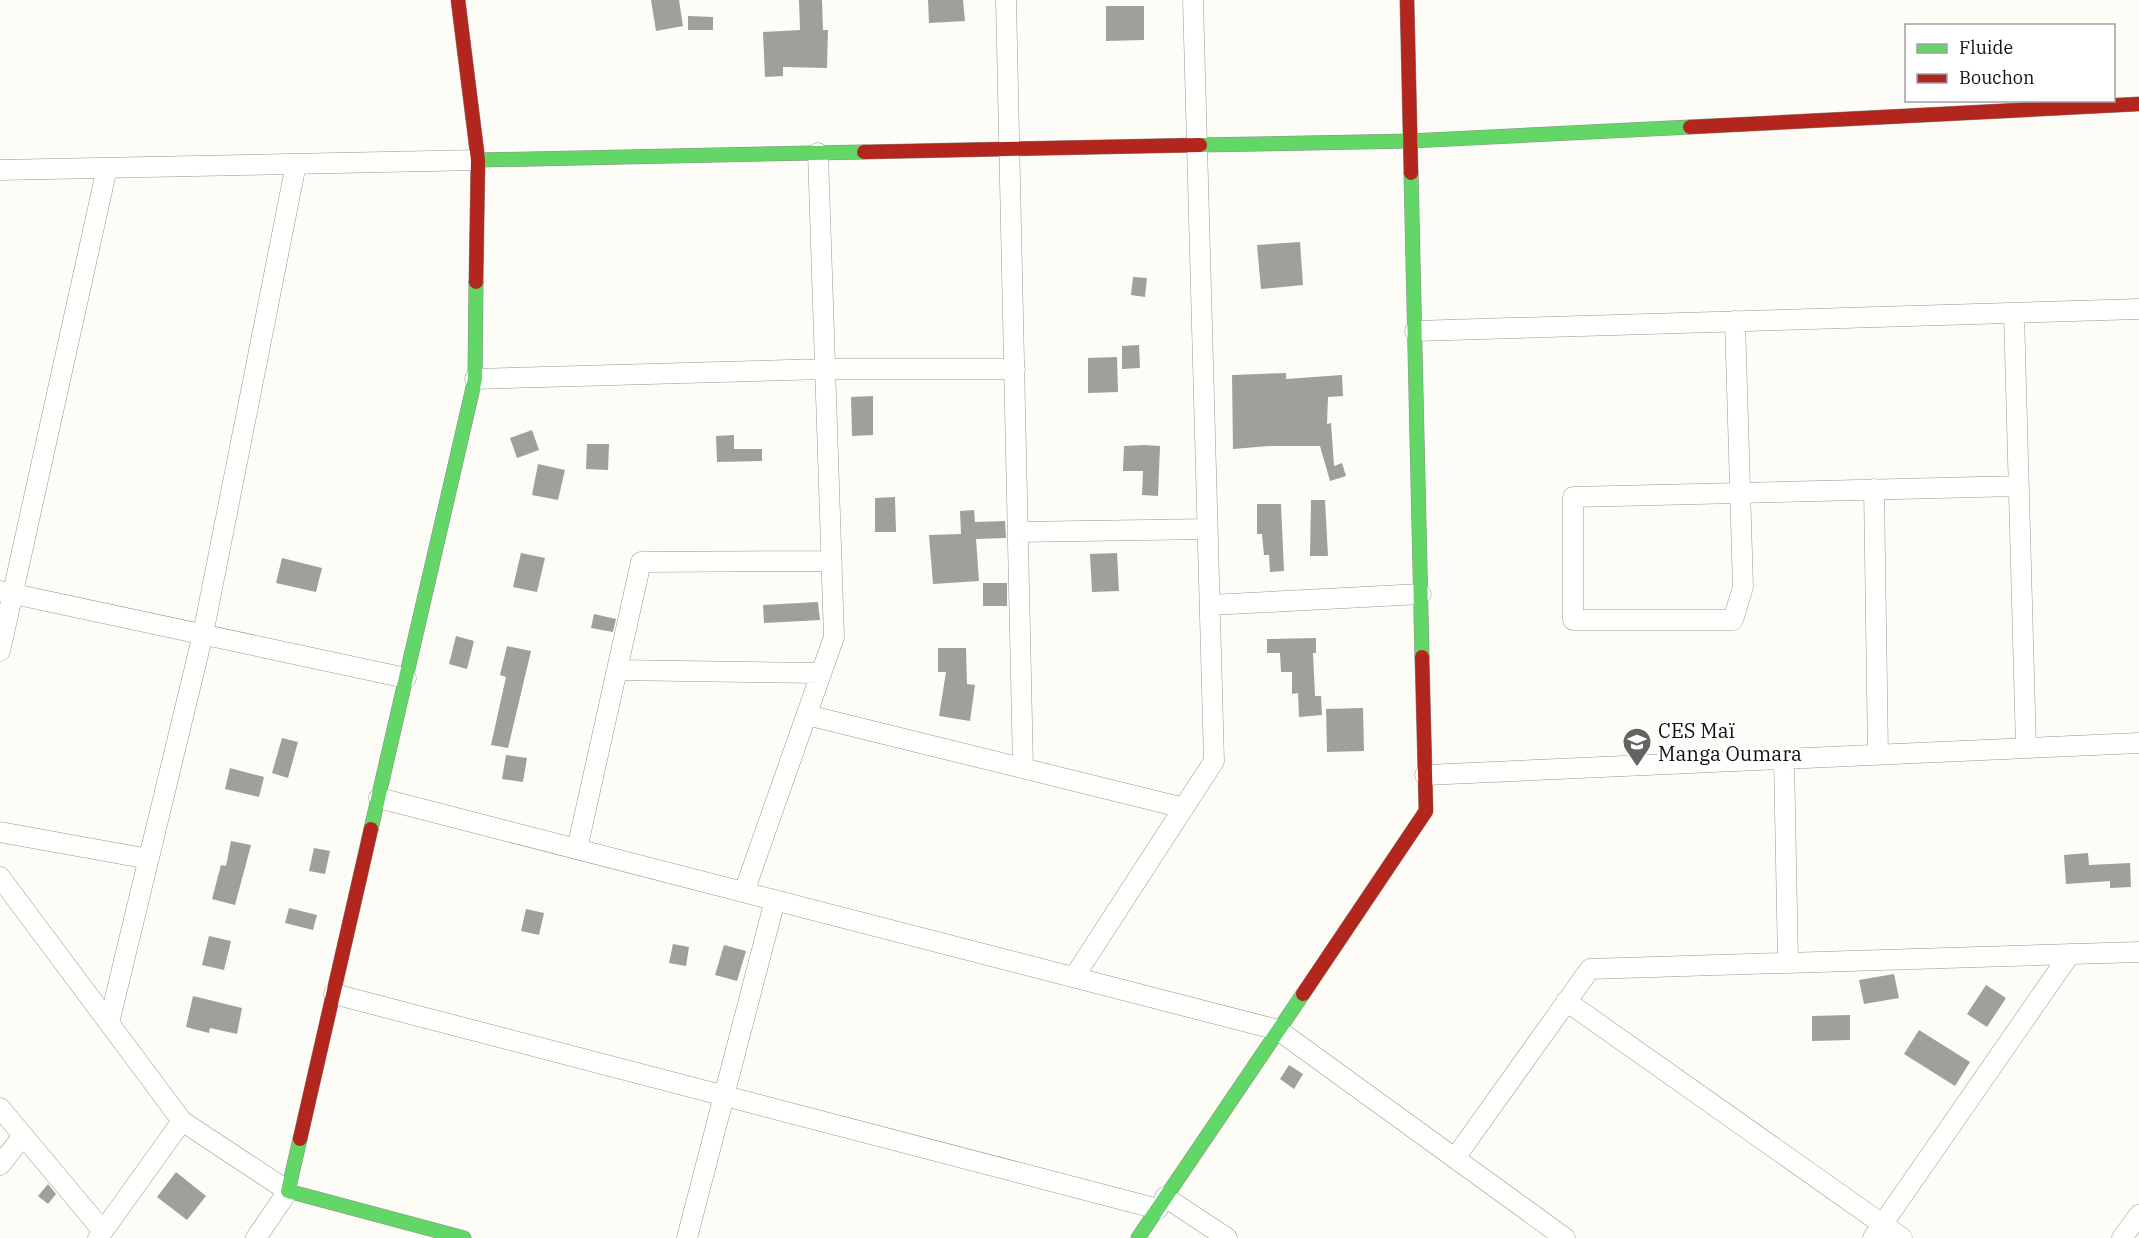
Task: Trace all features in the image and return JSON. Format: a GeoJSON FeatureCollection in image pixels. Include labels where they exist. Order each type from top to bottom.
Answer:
{"type":"FeatureCollection","features":[{"type":"Feature","properties":{"kind":"street"},"geometry":{"type":"LineString","coordinates":[[256,1238],[288,1191],[475,379],[478,160],[458,0]]}},
{"type":"Feature","properties":{"kind":"street"},"geometry":{"type":"LineString","coordinates":[[1006,0],[1023,768]]}},
{"type":"Feature","properties":{"kind":"street"},"geometry":{"type":"LineString","coordinates":[[1074,977],[1214,761],[1193,0]]}},
{"type":"Feature","properties":{"kind":"street"},"geometry":{"type":"LineString","coordinates":[[1138,1238],[1426,811],[1407,0]]}},
{"type":"Feature","properties":{"kind":"street"},"geometry":{"type":"LineString","coordinates":[[0,170],[1410,141],[2139,104]]}},
{"type":"Feature","properties":{"kind":"street"},"geometry":{"type":"LineString","coordinates":[[744,892],[834,637],[818,153]]}},
{"type":"Feature","properties":{"kind":"street"},"geometry":{"type":"LineString","coordinates":[[109,1023],[203,634],[296,164]]}},
{"type":"Feature","properties":{"kind":"street"},"geometry":{"type":"LineString","coordinates":[[0,651],[6,592],[107,168]]}},
{"type":"Feature","properties":{"kind":"street"},"geometry":{"type":"LineString","coordinates":[[1415,331],[2139,309]]}},
{"type":"Feature","properties":{"kind":"street"},"geometry":{"type":"LineString","coordinates":[[2014,313],[2026,748]]}},
{"type":"Feature","properties":{"kind":"street"},"geometry":{"type":"LineString","coordinates":[[1735,321],[1740,492],[1743,587],[1733,620],[1573,620],[1574,497],[1740,492],[2019,486]]}},
{"type":"Feature","properties":{"kind":"street"},"geometry":{"type":"LineString","coordinates":[[475,379],[825,369],[1015,369]]}},
{"type":"Feature","properties":{"kind":"street"},"geometry":{"type":"LineString","coordinates":[[1874,489],[1878,754]]}},
{"type":"Feature","properties":{"kind":"street"},"geometry":{"type":"LineString","coordinates":[[1018,532],[1208,529]]}},
{"type":"Feature","properties":{"kind":"street"},"geometry":{"type":"LineString","coordinates":[[577,849],[641,562],[831,561]]}},
{"type":"Feature","properties":{"kind":"street"},"geometry":{"type":"LineString","coordinates":[[6,592],[406,678]]}},
{"type":"Feature","properties":{"kind":"street"},"geometry":{"type":"LineString","coordinates":[[1210,605],[1421,594]]}},
{"type":"Feature","properties":{"kind":"street"},"geometry":{"type":"LineString","coordinates":[[616,670],[821,673]]}},
{"type":"Feature","properties":{"kind":"street"},"geometry":{"type":"LineString","coordinates":[[807,715],[1184,808]]}},
{"type":"Feature","properties":{"kind":"street"},"geometry":{"type":"LineString","coordinates":[[1425,775],[2139,743]]}},
{"type":"Feature","properties":{"kind":"street"},"geometry":{"type":"LineString","coordinates":[[1784,759],[1788,963]]}},
{"type":"Feature","properties":{"kind":"street"},"geometry":{"type":"LineString","coordinates":[[379,798],[1278,1030],[1565,1238]]}},
{"type":"Feature","properties":{"kind":"street"},"geometry":{"type":"LineString","coordinates":[[0,832],[149,859]]}},
{"type":"Feature","properties":{"kind":"street"},"geometry":{"type":"LineString","coordinates":[[0,877],[182,1121],[288,1191],[464,1238]]}},
{"type":"Feature","properties":{"kind":"street"},"geometry":{"type":"LineString","coordinates":[[687,1238],[774,900]]}},
{"type":"Feature","properties":{"kind":"street"},"geometry":{"type":"LineString","coordinates":[[1455,1158],[1590,969],[2139,952]]}},
{"type":"Feature","properties":{"kind":"street"},"geometry":{"type":"LineString","coordinates":[[1878,1231],[2070,954]]}},
{"type":"Feature","properties":{"kind":"street"},"geometry":{"type":"LineString","coordinates":[[334,994],[724,1095],[1161,1203],[1227,1238]]}},
{"type":"Feature","properties":{"kind":"street"},"geometry":{"type":"LineString","coordinates":[[1566,1001],[1878,1231],[1902,1238]]}},
{"type":"Feature","properties":{"kind":"street"},"geometry":{"type":"LineString","coordinates":[[0,1108],[100,1235],[182,1121]]}},
{"type":"Feature","properties":{"kind":"street"},"geometry":{"type":"LineString","coordinates":[[0,1165],[23,1136]]}},
{"type":"Feature","properties":{"kind":"street"},"geometry":{"type":"LineString","coordinates":[[2122,1238],[2139,1215]]}},
{"type":"Feature","properties":{"kind":"building"},"geometry":{"type":"Polygon","coordinates":[[[651,0],[679,0],[683,26],[656,31],[651,0]]]}},
{"type":"Feature","properties":{"kind":"building"},"geometry":{"type":"Polygon","coordinates":[[[799,0],[822,0],[823,30],[828,30],[827,68],[783,67],[783,76],[765,77],[763,32],[800,30],[799,0]]]}},
{"type":"Feature","properties":{"kind":"building"},"geometry":{"type":"Polygon","coordinates":[[[928,0],[963,0],[965,21],[929,23],[928,0]]]}},
{"type":"Feature","properties":{"kind":"building"},"geometry":{"type":"Polygon","coordinates":[[[1106,6],[1144,6],[1144,40],[1106,41],[1106,6]]]}},
{"type":"Feature","properties":{"kind":"building"},"geometry":{"type":"Polygon","coordinates":[[[688,16],[713,17],[713,30],[688,30],[688,16]]]}},
{"type":"Feature","properties":{"kind":"building"},"geometry":{"type":"Polygon","coordinates":[[[1300,242],[1303,285],[1261,289],[1257,245],[1300,242]]]}},
{"type":"Feature","properties":{"kind":"building"},"geometry":{"type":"Polygon","coordinates":[[[1133,277],[1147,278],[1145,297],[1131,295],[1133,277]]]}},
{"type":"Feature","properties":{"kind":"building"},"geometry":{"type":"Polygon","coordinates":[[[1139,345],[1140,368],[1122,369],[1122,346],[1139,345]]]}},
{"type":"Feature","properties":{"kind":"building"},"geometry":{"type":"Polygon","coordinates":[[[1117,357],[1118,392],[1088,393],[1088,358],[1117,357]]]}},
{"type":"Feature","properties":{"kind":"building"},"geometry":{"type":"Polygon","coordinates":[[[1286,373],[1286,379],[1342,375],[1343,396],[1328,397],[1327,424],[1331,423],[1334,466],[1342,463],[1346,476],[1330,481],[1320,446],[1233,449],[1232,375],[1286,373]]]}},
{"type":"Feature","properties":{"kind":"building"},"geometry":{"type":"Polygon","coordinates":[[[873,396],[873,435],[852,436],[851,397],[873,396]]]}},
{"type":"Feature","properties":{"kind":"building"},"geometry":{"type":"Polygon","coordinates":[[[532,430],[539,450],[517,458],[510,438],[532,430]]]}},
{"type":"Feature","properties":{"kind":"building"},"geometry":{"type":"Polygon","coordinates":[[[734,435],[734,449],[762,449],[762,461],[717,462],[716,436],[734,435]]]}},
{"type":"Feature","properties":{"kind":"building"},"geometry":{"type":"Polygon","coordinates":[[[587,444],[609,444],[608,470],[586,469],[587,444]]]}},
{"type":"Feature","properties":{"kind":"building"},"geometry":{"type":"Polygon","coordinates":[[[1124,446],[1160,446],[1158,496],[1142,495],[1143,471],[1123,471],[1124,446]]]}},
{"type":"Feature","properties":{"kind":"building"},"geometry":{"type":"Polygon","coordinates":[[[538,464],[565,470],[558,500],[532,495],[538,464]]]}},
{"type":"Feature","properties":{"kind":"building"},"geometry":{"type":"Polygon","coordinates":[[[895,497],[896,532],[875,532],[875,498],[895,497]]]}},
{"type":"Feature","properties":{"kind":"building"},"geometry":{"type":"Polygon","coordinates":[[[1311,500],[1325,500],[1328,556],[1310,556],[1311,500]]]}},
{"type":"Feature","properties":{"kind":"building"},"geometry":{"type":"Polygon","coordinates":[[[1257,504],[1281,504],[1284,571],[1270,572],[1269,555],[1264,555],[1262,534],[1257,534],[1257,504]]]}},
{"type":"Feature","properties":{"kind":"building"},"geometry":{"type":"Polygon","coordinates":[[[974,510],[975,522],[1005,521],[1006,538],[976,539],[979,581],[933,584],[929,535],[961,534],[960,511],[974,510]]]}},
{"type":"Feature","properties":{"kind":"building"},"geometry":{"type":"Polygon","coordinates":[[[521,553],[545,558],[537,592],[513,587],[521,553]]]}},
{"type":"Feature","properties":{"kind":"building"},"geometry":{"type":"Polygon","coordinates":[[[1117,553],[1119,591],[1092,592],[1090,554],[1117,553]]]}},
{"type":"Feature","properties":{"kind":"building"},"geometry":{"type":"Polygon","coordinates":[[[282,558],[322,568],[316,592],[276,583],[282,558]]]}},
{"type":"Feature","properties":{"kind":"building"},"geometry":{"type":"Polygon","coordinates":[[[983,583],[1007,583],[1007,606],[983,606],[983,583]]]}},
{"type":"Feature","properties":{"kind":"building"},"geometry":{"type":"Polygon","coordinates":[[[818,602],[820,620],[764,623],[763,605],[818,602]]]}},
{"type":"Feature","properties":{"kind":"building"},"geometry":{"type":"Polygon","coordinates":[[[594,614],[616,619],[613,632],[591,628],[594,614]]]}},
{"type":"Feature","properties":{"kind":"building"},"geometry":{"type":"Polygon","coordinates":[[[456,636],[474,641],[467,669],[449,664],[456,636]]]}},
{"type":"Feature","properties":{"kind":"building"},"geometry":{"type":"Polygon","coordinates":[[[1316,638],[1316,653],[1313,653],[1315,696],[1321,696],[1322,715],[1299,717],[1298,693],[1292,694],[1292,672],[1281,672],[1280,653],[1267,653],[1267,639],[1316,638]]]}},
{"type":"Feature","properties":{"kind":"building"},"geometry":{"type":"Polygon","coordinates":[[[507,646],[531,651],[508,748],[491,745],[506,677],[500,675],[507,646]]]}},
{"type":"Feature","properties":{"kind":"building"},"geometry":{"type":"Polygon","coordinates":[[[938,648],[966,648],[967,684],[975,685],[970,721],[939,716],[946,672],[938,672],[938,648]]]}},
{"type":"Feature","properties":{"kind":"building"},"geometry":{"type":"Polygon","coordinates":[[[1363,708],[1364,751],[1327,752],[1326,709],[1363,708]]]}},
{"type":"Feature","properties":{"kind":"building"},"geometry":{"type":"Polygon","coordinates":[[[282,738],[298,742],[288,778],[272,773],[282,738]]]}},
{"type":"Feature","properties":{"kind":"building"},"geometry":{"type":"Polygon","coordinates":[[[506,755],[527,758],[523,782],[502,779],[506,755]]]}},
{"type":"Feature","properties":{"kind":"building"},"geometry":{"type":"Polygon","coordinates":[[[230,768],[264,777],[259,797],[225,789],[230,768]]]}},
{"type":"Feature","properties":{"kind":"building"},"geometry":{"type":"Polygon","coordinates":[[[231,841],[251,845],[235,905],[212,899],[221,865],[226,866],[231,841]]]}},
{"type":"Feature","properties":{"kind":"building"},"geometry":{"type":"Polygon","coordinates":[[[314,848],[330,851],[325,874],[309,871],[314,848]]]}},
{"type":"Feature","properties":{"kind":"building"},"geometry":{"type":"Polygon","coordinates":[[[2088,853],[2089,865],[2130,863],[2131,887],[2110,888],[2110,881],[2066,884],[2064,855],[2088,853]]]}},
{"type":"Feature","properties":{"kind":"building"},"geometry":{"type":"Polygon","coordinates":[[[289,908],[317,915],[313,930],[285,923],[289,908]]]}},
{"type":"Feature","properties":{"kind":"building"},"geometry":{"type":"Polygon","coordinates":[[[526,909],[544,913],[539,935],[521,931],[526,909]]]}},
{"type":"Feature","properties":{"kind":"building"},"geometry":{"type":"Polygon","coordinates":[[[209,936],[231,941],[224,970],[202,965],[209,936]]]}},
{"type":"Feature","properties":{"kind":"building"},"geometry":{"type":"Polygon","coordinates":[[[673,944],[689,947],[686,966],[669,963],[673,944]]]}},
{"type":"Feature","properties":{"kind":"building"},"geometry":{"type":"Polygon","coordinates":[[[724,945],[746,951],[737,981],[715,975],[724,945]]]}},
{"type":"Feature","properties":{"kind":"building"},"geometry":{"type":"Polygon","coordinates":[[[1894,974],[1899,998],[1864,1004],[1859,980],[1894,974]]]}},
{"type":"Feature","properties":{"kind":"building"},"geometry":{"type":"Polygon","coordinates":[[[1986,985],[2006,998],[1987,1027],[1967,1014],[1986,985]]]}},
{"type":"Feature","properties":{"kind":"building"},"geometry":{"type":"Polygon","coordinates":[[[193,996],[242,1008],[237,1034],[210,1028],[209,1033],[186,1027],[193,996]]]}},
{"type":"Feature","properties":{"kind":"building"},"geometry":{"type":"Polygon","coordinates":[[[1850,1015],[1850,1040],[1812,1041],[1812,1016],[1850,1015]]]}},
{"type":"Feature","properties":{"kind":"building"},"geometry":{"type":"Polygon","coordinates":[[[1919,1030],[1970,1062],[1955,1086],[1904,1054],[1919,1030]]]}},
{"type":"Feature","properties":{"kind":"building"},"geometry":{"type":"Polygon","coordinates":[[[1289,1065],[1303,1074],[1294,1089],[1280,1079],[1289,1065]]]}},
{"type":"Feature","properties":{"kind":"building"},"geometry":{"type":"Polygon","coordinates":[[[176,1172],[206,1196],[187,1220],[157,1197],[176,1172]]]}},
{"type":"Feature","properties":{"kind":"building"},"geometry":{"type":"Polygon","coordinates":[[[48,1184],[56,1194],[48,1204],[38,1196],[48,1184]]]}},
{"type":"Feature","properties":{"kind":"traffic: fast"},"geometry":{"type":"LineString","coordinates":[[1200,145],[1410,141],[1690,127]]}},
{"type":"Feature","properties":{"kind":"traffic: fast"},"geometry":{"type":"LineString","coordinates":[[478,160],[864,152]]}},
{"type":"Feature","properties":{"kind":"traffic: fast"},"geometry":{"type":"LineString","coordinates":[[1411,173],[1422,657]]}},
{"type":"Feature","properties":{"kind":"traffic: fast"},"geometry":{"type":"LineString","coordinates":[[371,829],[475,379],[476,282]]}},
{"type":"Feature","properties":{"kind":"traffic: fast"},"geometry":{"type":"LineString","coordinates":[[1138,1238],[1303,994]]}},
{"type":"Feature","properties":{"kind":"traffic: fast"},"geometry":{"type":"LineString","coordinates":[[300,1139],[288,1191],[464,1238]]}},
{"type":"Feature","properties":{"kind":"traffic: jam"},"geometry":{"type":"LineString","coordinates":[[458,0],[478,160],[476,282]]}},
{"type":"Feature","properties":{"kind":"traffic: jam"},"geometry":{"type":"LineString","coordinates":[[1407,0],[1411,173]]}},
{"type":"Feature","properties":{"kind":"traffic: jam"},"geometry":{"type":"LineString","coordinates":[[1690,127],[2139,104]]}},
{"type":"Feature","properties":{"kind":"traffic: jam"},"geometry":{"type":"LineString","coordinates":[[864,152],[1200,145]]}},
{"type":"Feature","properties":{"kind":"traffic: jam"},"geometry":{"type":"LineString","coordinates":[[1303,994],[1426,811],[1422,657]]}},
{"type":"Feature","properties":{"kind":"traffic: jam"},"geometry":{"type":"LineString","coordinates":[[300,1139],[371,829]]}},
{"type":"Feature","properties":{"kind":"place","name":"CES Maï Manga Oumara"},"geometry":{"type":"Point","coordinates":[1637,768]}}]}
